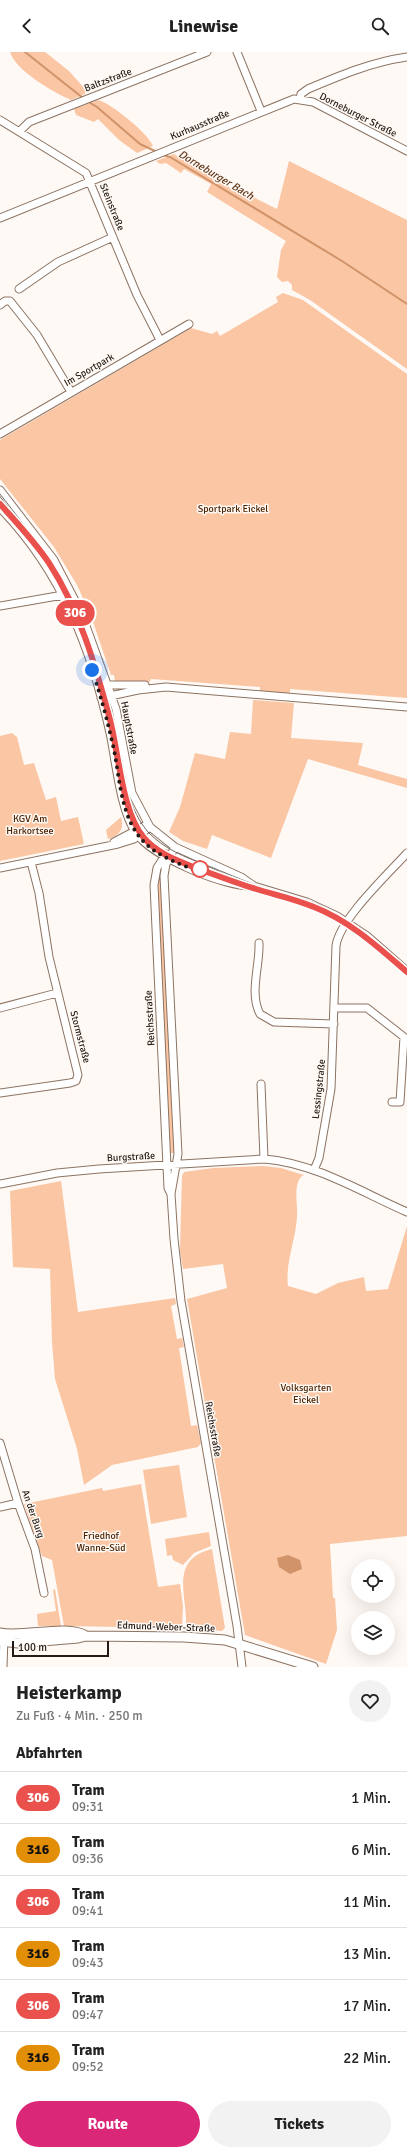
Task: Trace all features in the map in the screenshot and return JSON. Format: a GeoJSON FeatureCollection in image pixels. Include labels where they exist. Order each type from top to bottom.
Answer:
{"type":"FeatureCollection","features":[{"type":"Feature","properties":{"kind":"main road","name":"Edmund-Weber-Straße"},"geometry":{"type":"LineString","coordinates":[[2,1638],[68,1631],[81,1633],[86,1636],[203,1638],[240,1644],[313,1667]]}},
{"type":"Feature","properties":{"kind":"street","name":"Baltzstraße"},"geometry":{"type":"LineString","coordinates":[[20,131],[29,122],[207,52]]}},
{"type":"Feature","properties":{"kind":"street"},"geometry":{"type":"LineString","coordinates":[[237,52],[261,111]]}},
{"type":"Feature","properties":{"kind":"street"},"geometry":{"type":"LineString","coordinates":[[300,99],[301,94],[308,89],[364,66],[385,60],[407,57]]}},
{"type":"Feature","properties":{"kind":"street","name":"Kurhausstraße"},"geometry":{"type":"LineString","coordinates":[[0,218],[91,182],[287,100],[300,99]]}},
{"type":"Feature","properties":{"kind":"street","name":"Dorneburger Straße"},"geometry":{"type":"LineString","coordinates":[[300,99],[313,102],[407,151]]}},
{"type":"Feature","properties":{"kind":"street","name":"Steinstraße"},"geometry":{"type":"LineString","coordinates":[[0,120],[84,171],[91,182],[136,294],[160,340]]}},
{"type":"Feature","properties":{"kind":"street"},"geometry":{"type":"LineString","coordinates":[[19,289],[58,262],[113,237]]}},
{"type":"Feature","properties":{"kind":"street"},"geometry":{"type":"LineString","coordinates":[[0,305],[8,300],[37,335],[71,392]]}},
{"type":"Feature","properties":{"kind":"street","name":"Im Sportpark"},"geometry":{"type":"LineString","coordinates":[[0,434],[188,324]]}},
{"type":"Feature","properties":{"kind":"street","name":"Hauptstraße"},"geometry":{"type":"LineString","coordinates":[[0,490],[43,544],[64,577],[89,631],[118,716],[131,788],[149,826],[174,847],[241,877],[254,886],[314,905],[346,922],[367,936],[407,971]]}},
{"type":"Feature","properties":{"kind":"street"},"geometry":{"type":"LineString","coordinates":[[1,510],[11,504]]}},
{"type":"Feature","properties":{"kind":"street","name":"Hauptstraße"},"geometry":{"type":"LineString","coordinates":[[1,510],[33,546],[63,594],[82,638],[101,698],[126,808],[134,830],[154,851],[167,858],[224,881],[240,886],[254,886]]}},
{"type":"Feature","properties":{"kind":"street"},"geometry":{"type":"LineString","coordinates":[[0,606],[63,594]]}},
{"type":"Feature","properties":{"kind":"street"},"geometry":{"type":"LineString","coordinates":[[97,686],[159,687],[407,707]]}},
{"type":"Feature","properties":{"kind":"street"},"geometry":{"type":"LineString","coordinates":[[101,698],[159,687]]}},
{"type":"Feature","properties":{"kind":"street"},"geometry":{"type":"LineString","coordinates":[[111,845],[134,830],[149,826]]}},
{"type":"Feature","properties":{"kind":"street"},"geometry":{"type":"LineString","coordinates":[[0,868],[129,841],[139,836],[149,826]]}},
{"type":"Feature","properties":{"kind":"street","name":"Reichsstraße"},"geometry":{"type":"LineString","coordinates":[[171,1194],[168,1188],[154,884],[155,873],[174,847]]}},
{"type":"Feature","properties":{"kind":"street","name":"Lessingstraße"},"geometry":{"type":"LineString","coordinates":[[314,1170],[320,1158],[332,1089],[336,946],[338,935],[346,922],[407,853]]}},
{"type":"Feature","properties":{"kind":"street","name":"Reichsstraße"},"geometry":{"type":"LineString","coordinates":[[167,858],[164,876],[178,1154],[171,1194],[174,1239],[187,1339],[240,1644],[242,1667]]}},
{"type":"Feature","properties":{"kind":"street","name":"Stormstraße"},"geometry":{"type":"LineString","coordinates":[[0,1093],[70,1083],[78,1078],[78,1072],[49,957],[39,893],[31,862]]}},
{"type":"Feature","properties":{"kind":"street"},"geometry":{"type":"LineString","coordinates":[[259,943],[255,991],[256,1004],[260,1014],[274,1022],[334,1024]]}},
{"type":"Feature","properties":{"kind":"street"},"geometry":{"type":"LineString","coordinates":[[0,1008],[57,993]]}},
{"type":"Feature","properties":{"kind":"street"},"geometry":{"type":"LineString","coordinates":[[334,1008],[367,1008],[404,1037],[400,1102],[392,1102]]}},
{"type":"Feature","properties":{"kind":"street"},"geometry":{"type":"LineString","coordinates":[[261,1084],[264,1159]]}},
{"type":"Feature","properties":{"kind":"street","name":"Burgstraße"},"geometry":{"type":"LineString","coordinates":[[0,1184],[72,1171],[264,1159],[290,1162],[314,1170],[407,1212]]}},
{"type":"Feature","properties":{"kind":"street","name":"An der Burg"},"geometry":{"type":"LineString","coordinates":[[0,1443],[18,1503],[35,1549],[44,1592]]}},
{"type":"Feature","properties":{"kind":"street"},"geometry":{"type":"LineString","coordinates":[[0,1507],[18,1503]]}},
{"type":"Feature","properties":{"kind":"street"},"geometry":{"type":"LineString","coordinates":[[2,1638],[3,1667]]}},
{"type":"Feature","properties":{"kind":"green space"},"geometry":{"type":"Polygon","coordinates":[[[10,52],[45,52],[69,71],[85,89],[85,94],[71,100],[55,92],[27,73],[14,59],[10,52]]]}},
{"type":"Feature","properties":{"kind":"green space"},"geometry":{"type":"Polygon","coordinates":[[[98,100],[112,107],[129,120],[150,140],[153,146],[137,153],[119,140],[98,119],[94,122],[76,115],[74,109],[98,100]]]}},
{"type":"Feature","properties":{"kind":"green space"},"geometry":{"type":"Polygon","coordinates":[[[174,154],[252,201],[253,197],[277,209],[289,161],[407,220],[407,369],[310,300],[292,290],[292,285],[288,281],[282,282],[277,277],[281,250],[286,241],[207,192],[211,184],[184,169],[181,173],[166,163],[160,164],[156,161],[174,154]]]}},
{"type":"Feature","properties":{"kind":"green space","name":"Sportpark Eickel"},"geometry":{"type":"Polygon","coordinates":[[[283,293],[303,300],[407,374],[407,698],[290,689],[290,694],[260,692],[260,687],[151,679],[149,683],[115,682],[114,675],[111,675],[91,616],[77,585],[54,547],[0,479],[0,440],[191,328],[212,334],[217,331],[220,336],[278,302],[276,297],[283,293]]]}},
{"type":"Feature","properties":{"kind":"green space"},"geometry":{"type":"Polygon","coordinates":[[[253,700],[294,703],[291,738],[363,743],[358,765],[407,779],[407,788],[308,759],[271,858],[212,835],[207,849],[183,841],[169,832],[180,807],[195,753],[225,759],[230,732],[251,734],[253,700]]]}},
{"type":"Feature","properties":{"kind":"green space","name":"KGV Am Harkortsee"},"geometry":{"type":"Polygon","coordinates":[[[12,733],[17,737],[24,765],[34,763],[46,800],[56,797],[61,821],[78,817],[84,844],[0,861],[0,736],[12,733]]]}},
{"type":"Feature","properties":{"kind":"green space"},"geometry":{"type":"Polygon","coordinates":[[[121,817],[122,828],[118,834],[108,839],[106,830],[121,817]]]}},
{"type":"Feature","properties":{"kind":"green space"},"geometry":{"type":"Polygon","coordinates":[[[160,869],[162,873],[176,1153],[170,1153],[156,884],[160,869]]]}},
{"type":"Feature","properties":{"kind":"green space","name":"Volksgarten Eickel"},"geometry":{"type":"Polygon","coordinates":[[[263,1166],[281,1168],[304,1175],[298,1182],[296,1193],[297,1216],[289,1260],[287,1277],[288,1286],[316,1294],[338,1283],[364,1277],[366,1291],[388,1289],[407,1226],[407,1536],[330,1544],[333,1598],[335,1598],[337,1630],[326,1664],[245,1635],[187,1299],[227,1288],[223,1264],[183,1269],[180,1251],[182,1176],[184,1172],[213,1168],[263,1166]]]}},
{"type":"Feature","properties":{"kind":"green space"},"geometry":{"type":"Polygon","coordinates":[[[61,1181],[78,1312],[175,1298],[176,1304],[171,1306],[177,1339],[182,1338],[184,1347],[179,1348],[191,1426],[197,1425],[201,1443],[198,1447],[112,1465],[84,1485],[77,1449],[55,1379],[52,1342],[50,1269],[13,1267],[10,1191],[61,1181]]]}},
{"type":"Feature","properties":{"kind":"green space"},"geometry":{"type":"Polygon","coordinates":[[[179,1465],[187,1517],[151,1524],[143,1470],[179,1465]]]}},
{"type":"Feature","properties":{"kind":"green space","name":"Friedhof Wanne-Süd"},"geometry":{"type":"Polygon","coordinates":[[[141,1484],[158,1587],[180,1584],[183,1606],[182,1628],[64,1626],[52,1560],[42,1556],[24,1504],[102,1488],[103,1491],[141,1484]]]}},
{"type":"Feature","properties":{"kind":"green space"},"geometry":{"type":"Polygon","coordinates":[[[209,1532],[211,1546],[194,1553],[183,1565],[173,1560],[172,1555],[167,1556],[165,1539],[209,1532]]]}},
{"type":"Feature","properties":{"kind":"green space"},"geometry":{"type":"Polygon","coordinates":[[[212,1549],[225,1628],[222,1631],[186,1628],[183,1581],[185,1570],[190,1561],[198,1554],[212,1549]]]}},
{"type":"Feature","properties":{"kind":"green space"},"geometry":{"type":"Polygon","coordinates":[[[55,1589],[61,1626],[38,1626],[37,1614],[56,1611],[53,1590],[55,1589]]]}},
{"type":"Feature","properties":{"kind":"shaded area"},"geometry":{"type":"Polygon","coordinates":[[[288,1555],[300,1560],[302,1569],[290,1574],[279,1567],[277,1558],[288,1555]]]}},
{"type":"Feature","properties":{"kind":"waterway","name":"Dorneburger Bach"},"geometry":{"type":"LineString","coordinates":[[25,52],[83,98]]}},
{"type":"Feature","properties":{"kind":"waterway","name":"Dorneburger Bach"},"geometry":{"type":"LineString","coordinates":[[87,101],[97,107],[140,144],[157,152]]}},
{"type":"Feature","properties":{"kind":"waterway","name":"Dorneburger Bach"},"geometry":{"type":"LineString","coordinates":[[163,155],[170,157],[342,261],[407,304]]}},
{"type":"Feature","properties":{"kind":"tram line"},"geometry":{"type":"LineString","coordinates":[[0,494],[51,563],[62,581],[81,620],[89,640],[111,714],[125,781],[133,808],[148,832],[168,848],[190,859],[252,884],[313,902],[332,911],[366,934],[407,969]]}},
{"type":"Feature","properties":{"kind":"tram line","name":"306"},"geometry":{"type":"LineString","coordinates":[[0,504],[28,534],[56,575],[70,600],[88,646],[109,716],[129,810],[136,827],[149,843],[160,852],[185,863],[240,884],[314,906],[354,928],[407,972]]}},
{"type":"Feature","properties":{"kind":"tram line"},"geometry":{"type":"LineString","coordinates":[[129,809],[138,829],[151,844],[158,850],[186,864]]}},
{"type":"Feature","properties":{"kind":"route"},"geometry":{"type":"LineString","coordinates":[[92,670],[108,724],[126,808],[134,830],[144,842],[158,854],[197,871],[200,869]]}}]}
